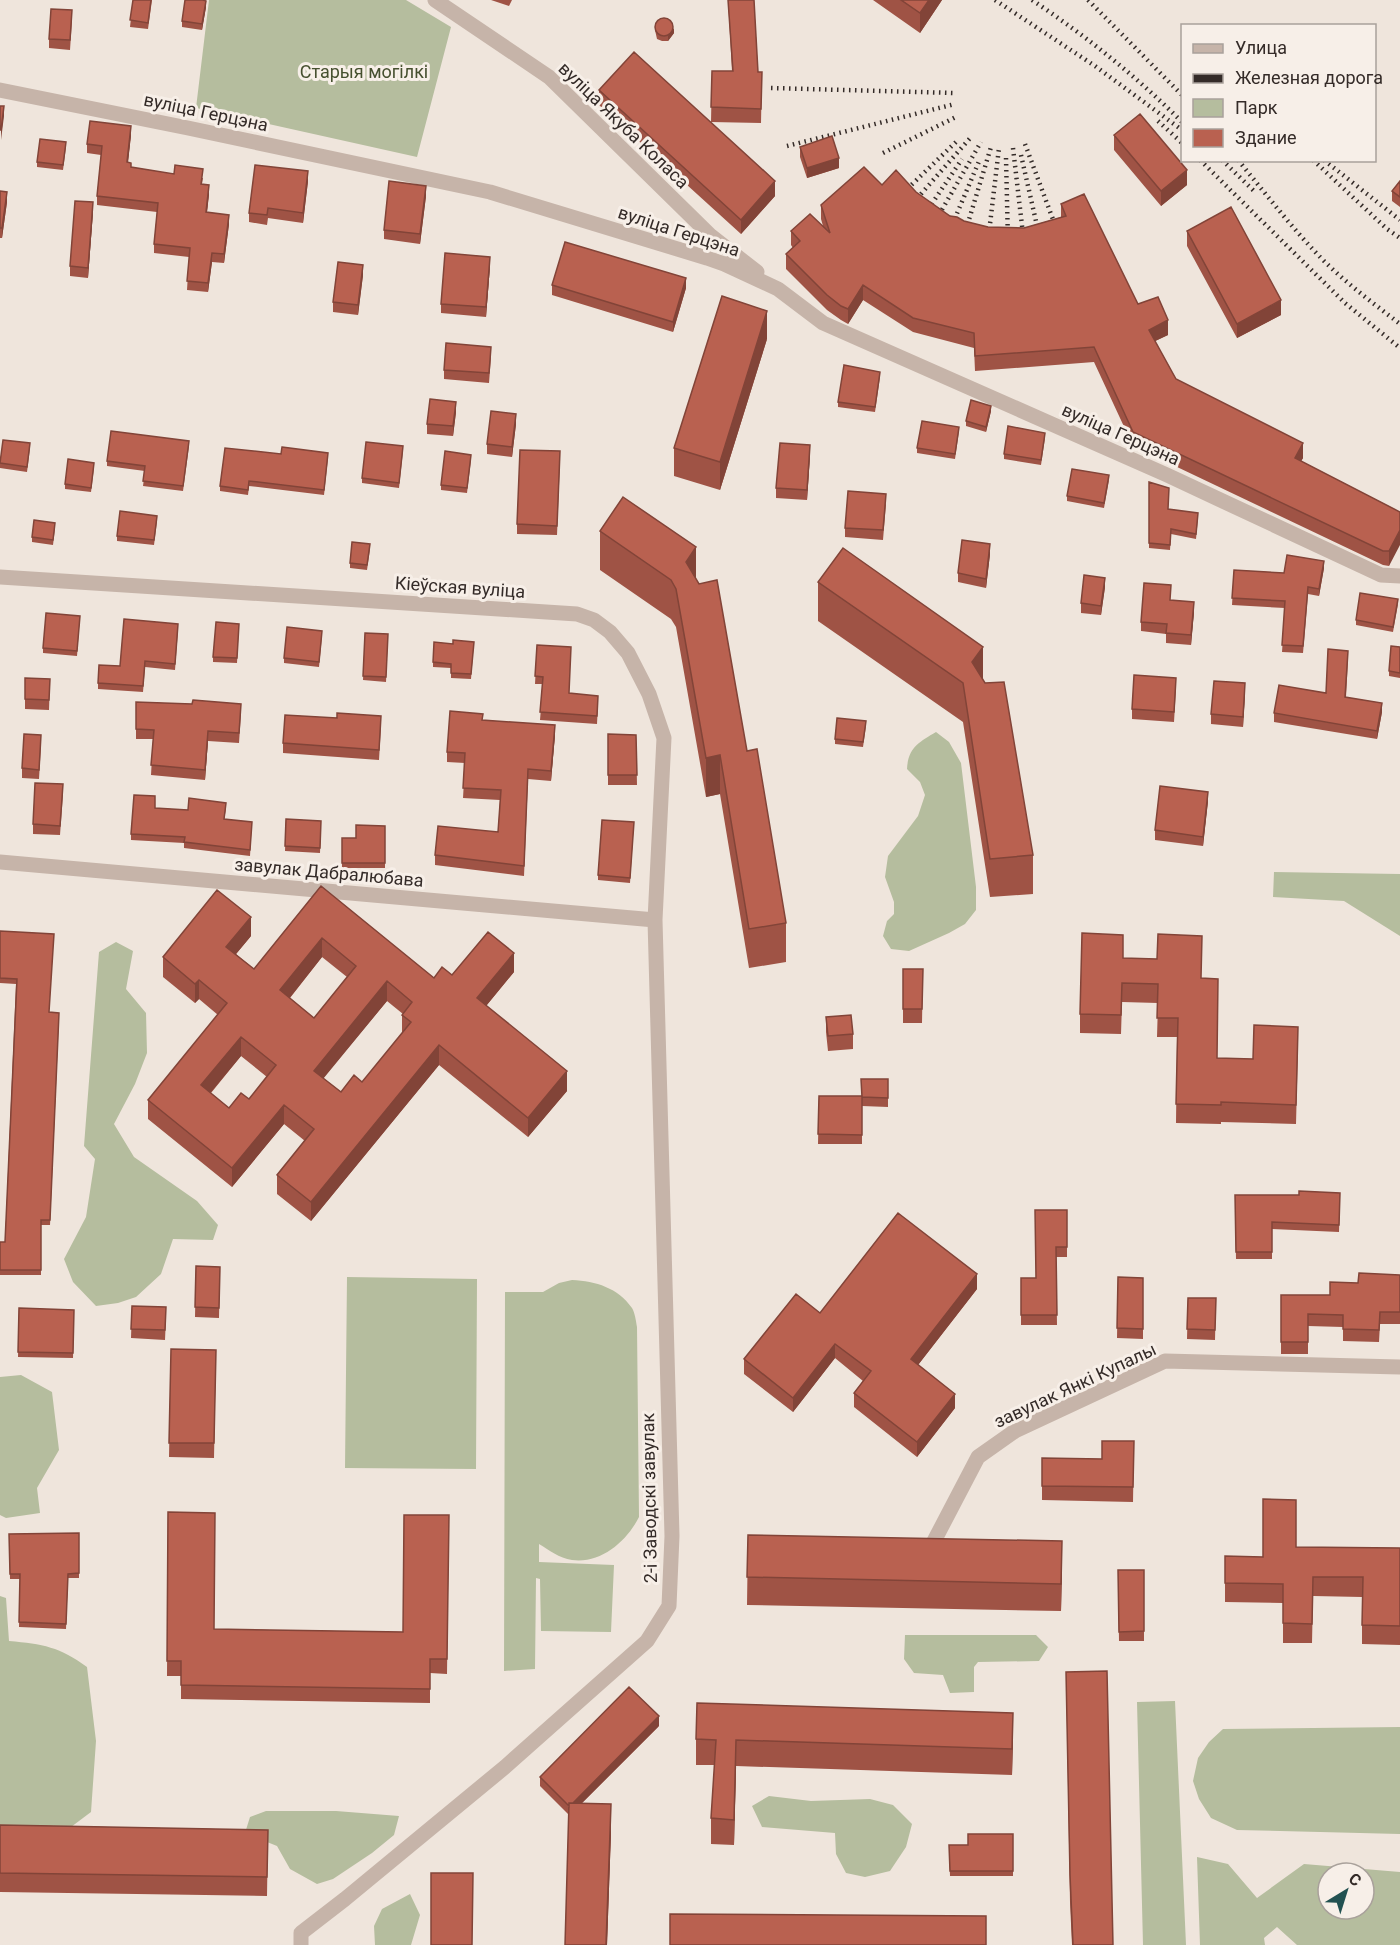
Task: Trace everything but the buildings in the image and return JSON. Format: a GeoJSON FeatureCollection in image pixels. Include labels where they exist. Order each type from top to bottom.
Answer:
{"type":"FeatureCollection","features":[{"type":"Feature","properties":{"kind":"street","name":"вуліца Якуба Коласа"},"geometry":{"type":"LineString","coordinates":[[435,0],[549,77],[711,236],[778,290]]}},
{"type":"Feature","properties":{"kind":"street","name":"вуліца Герцэна"},"geometry":{"type":"LineString","coordinates":[[0,90],[490,192],[707,258],[778,290],[824,323],[1167,475],[1381,575],[1400,576]]}},
{"type":"Feature","properties":{"kind":"street","name":"Кіеўская вуліца"},"geometry":{"type":"LineString","coordinates":[[0,577],[577,614],[594,620],[610,632],[628,653],[649,694],[664,738],[655,920]]}},
{"type":"Feature","properties":{"kind":"street","name":"завулак Дабралюбава"},"geometry":{"type":"LineString","coordinates":[[0,862],[655,920]]}},
{"type":"Feature","properties":{"kind":"street","name":"2-і Заводскі завулак"},"geometry":{"type":"LineString","coordinates":[[301,1945],[301,1933],[505,1767],[646,1641],[669,1606],[672,1536],[655,920]]}},
{"type":"Feature","properties":{"kind":"street","name":"завулак Янкі Купалы"},"geometry":{"type":"LineString","coordinates":[[932,1545],[978,1457],[1015,1431],[1165,1361],[1400,1366]]}},
{"type":"Feature","properties":{"kind":"green space","name":"Старыя могілкі"},"geometry":{"type":"Polygon","coordinates":[[[209,0],[406,0],[451,27],[417,157],[196,108],[209,0]]]}},
{"type":"Feature","properties":{"kind":"green space"},"geometry":{"type":"Polygon","coordinates":[[[936,732],[949,742],[961,763],[976,887],[976,910],[965,924],[949,933],[909,951],[891,949],[883,936],[887,921],[894,914],[894,902],[885,877],[888,856],[918,816],[925,795],[920,782],[907,769],[910,756],[915,746],[936,732]]]}},
{"type":"Feature","properties":{"kind":"green space"},"geometry":{"type":"Polygon","coordinates":[[[1274,872],[1400,874],[1400,936],[1344,901],[1273,897],[1274,872]]]}},
{"type":"Feature","properties":{"kind":"green space"},"geometry":{"type":"Polygon","coordinates":[[[116,942],[133,951],[126,989],[146,1013],[147,1053],[135,1084],[114,1124],[134,1157],[197,1201],[218,1225],[213,1240],[173,1239],[161,1274],[136,1297],[118,1303],[96,1306],[73,1282],[64,1259],[86,1217],[95,1159],[84,1146],[99,952],[116,942]]]}},
{"type":"Feature","properties":{"kind":"green space"},"geometry":{"type":"Polygon","coordinates":[[[347,1277],[477,1279],[476,1469],[345,1468],[347,1277]]]}},
{"type":"Feature","properties":{"kind":"green space"},"geometry":{"type":"Polygon","coordinates":[[[572,1280],[606,1287],[620,1295],[635,1315],[639,1517],[620,1542],[612,1549],[593,1558],[567,1559],[539,1544],[539,1562],[614,1565],[611,1632],[541,1631],[540,1579],[536,1578],[535,1669],[504,1671],[505,1292],[543,1292],[559,1283],[572,1280]]]}},
{"type":"Feature","properties":{"kind":"green space"},"geometry":{"type":"Polygon","coordinates":[[[21,1375],[52,1392],[59,1450],[37,1488],[40,1513],[6,1518],[0,1515],[0,1377],[21,1375]]]}},
{"type":"Feature","properties":{"kind":"green space"},"geometry":{"type":"Polygon","coordinates":[[[0,1596],[6,1598],[9,1641],[51,1648],[87,1667],[96,1741],[91,1812],[63,1833],[0,1828],[0,1596]]]}},
{"type":"Feature","properties":{"kind":"green space"},"geometry":{"type":"Polygon","coordinates":[[[905,1635],[1036,1635],[1048,1647],[1039,1661],[978,1662],[974,1667],[974,1692],[950,1693],[943,1675],[914,1673],[904,1659],[905,1635]]]}},
{"type":"Feature","properties":{"kind":"green space"},"geometry":{"type":"Polygon","coordinates":[[[1175,1701],[1186,1945],[1143,1945],[1137,1702],[1175,1701]]]}},
{"type":"Feature","properties":{"kind":"green space"},"geometry":{"type":"Polygon","coordinates":[[[1400,1727],[1400,1834],[1237,1830],[1211,1818],[1199,1799],[1193,1781],[1198,1758],[1209,1742],[1223,1729],[1400,1727]]]}},
{"type":"Feature","properties":{"kind":"green space"},"geometry":{"type":"Polygon","coordinates":[[[769,1796],[811,1801],[870,1799],[893,1805],[912,1824],[906,1847],[890,1871],[865,1877],[846,1873],[836,1854],[835,1833],[762,1827],[752,1806],[769,1796]]]}},
{"type":"Feature","properties":{"kind":"green space"},"geometry":{"type":"Polygon","coordinates":[[[266,1811],[336,1811],[399,1816],[394,1835],[333,1879],[317,1884],[290,1869],[277,1846],[245,1833],[250,1817],[266,1811]]]}},
{"type":"Feature","properties":{"kind":"green space"},"geometry":{"type":"Polygon","coordinates":[[[1197,1857],[1228,1864],[1257,1898],[1304,1864],[1316,1865],[1316,1921],[1376,1921],[1376,1870],[1400,1872],[1400,1945],[1297,1945],[1277,1927],[1264,1938],[1265,1945],[1200,1945],[1197,1857]]]}},
{"type":"Feature","properties":{"kind":"green space"},"geometry":{"type":"Polygon","coordinates":[[[410,1894],[420,1915],[411,1945],[375,1945],[374,1926],[382,1909],[410,1894]]]}},
{"type":"Feature","properties":{"kind":"railway"},"geometry":{"type":"LineString","coordinates":[[995,0],[1095,66],[1181,129]]}},
{"type":"Feature","properties":{"kind":"railway"},"geometry":{"type":"LineString","coordinates":[[1032,0],[1110,57],[1181,121]]}},
{"type":"Feature","properties":{"kind":"railway"},"geometry":{"type":"LineString","coordinates":[[1088,0],[1181,94]]}},
{"type":"Feature","properties":{"kind":"railway"},"geometry":{"type":"LineString","coordinates":[[771,88],[955,93]]}},
{"type":"Feature","properties":{"kind":"railway"},"geometry":{"type":"LineString","coordinates":[[787,146],[955,104]]}},
{"type":"Feature","properties":{"kind":"railway"},"geometry":{"type":"LineString","coordinates":[[883,153],[958,116]]}},
{"type":"Feature","properties":{"kind":"railway"},"geometry":{"type":"LineString","coordinates":[[1158,121],[1181,142]]}},
{"type":"Feature","properties":{"kind":"railway"},"geometry":{"type":"LineString","coordinates":[[913,203],[972,136]]}},
{"type":"Feature","properties":{"kind":"railway"},"geometry":{"type":"LineString","coordinates":[[903,193],[958,140]]}},
{"type":"Feature","properties":{"kind":"railway"},"geometry":{"type":"LineString","coordinates":[[936,220],[981,142]]}},
{"type":"Feature","properties":{"kind":"railway"},"geometry":{"type":"LineString","coordinates":[[1025,144],[1058,233]]}},
{"type":"Feature","properties":{"kind":"railway"},"geometry":{"type":"LineString","coordinates":[[964,236],[991,147]]}},
{"type":"Feature","properties":{"kind":"railway"},"geometry":{"type":"LineString","coordinates":[[988,241],[999,148]]}},
{"type":"Feature","properties":{"kind":"railway"},"geometry":{"type":"LineString","coordinates":[[1013,148],[1024,243]]}},
{"type":"Feature","properties":{"kind":"railway"},"geometry":{"type":"LineString","coordinates":[[1021,155],[1040,239]]}},
{"type":"Feature","properties":{"kind":"railway"},"geometry":{"type":"LineString","coordinates":[[1006,158],[1008,242]]}},
{"type":"Feature","properties":{"kind":"railway"},"geometry":{"type":"LineString","coordinates":[[925,214],[962,159]]}},
{"type":"Feature","properties":{"kind":"railway"},"geometry":{"type":"LineString","coordinates":[[950,230],[980,159]]}},
{"type":"Feature","properties":{"kind":"railway"},"geometry":{"type":"LineString","coordinates":[[1202,162],[1345,303],[1400,348]]}},
{"type":"Feature","properties":{"kind":"railway"},"geometry":{"type":"LineString","coordinates":[[1224,162],[1254,191]]}},
{"type":"Feature","properties":{"kind":"railway"},"geometry":{"type":"LineString","coordinates":[[1240,162],[1322,259],[1350,285],[1400,324]]}},
{"type":"Feature","properties":{"kind":"railway"},"geometry":{"type":"LineString","coordinates":[[1315,162],[1387,229],[1400,238]]}},
{"type":"Feature","properties":{"kind":"railway"},"geometry":{"type":"LineString","coordinates":[[1327,162],[1400,220]]}}]}
